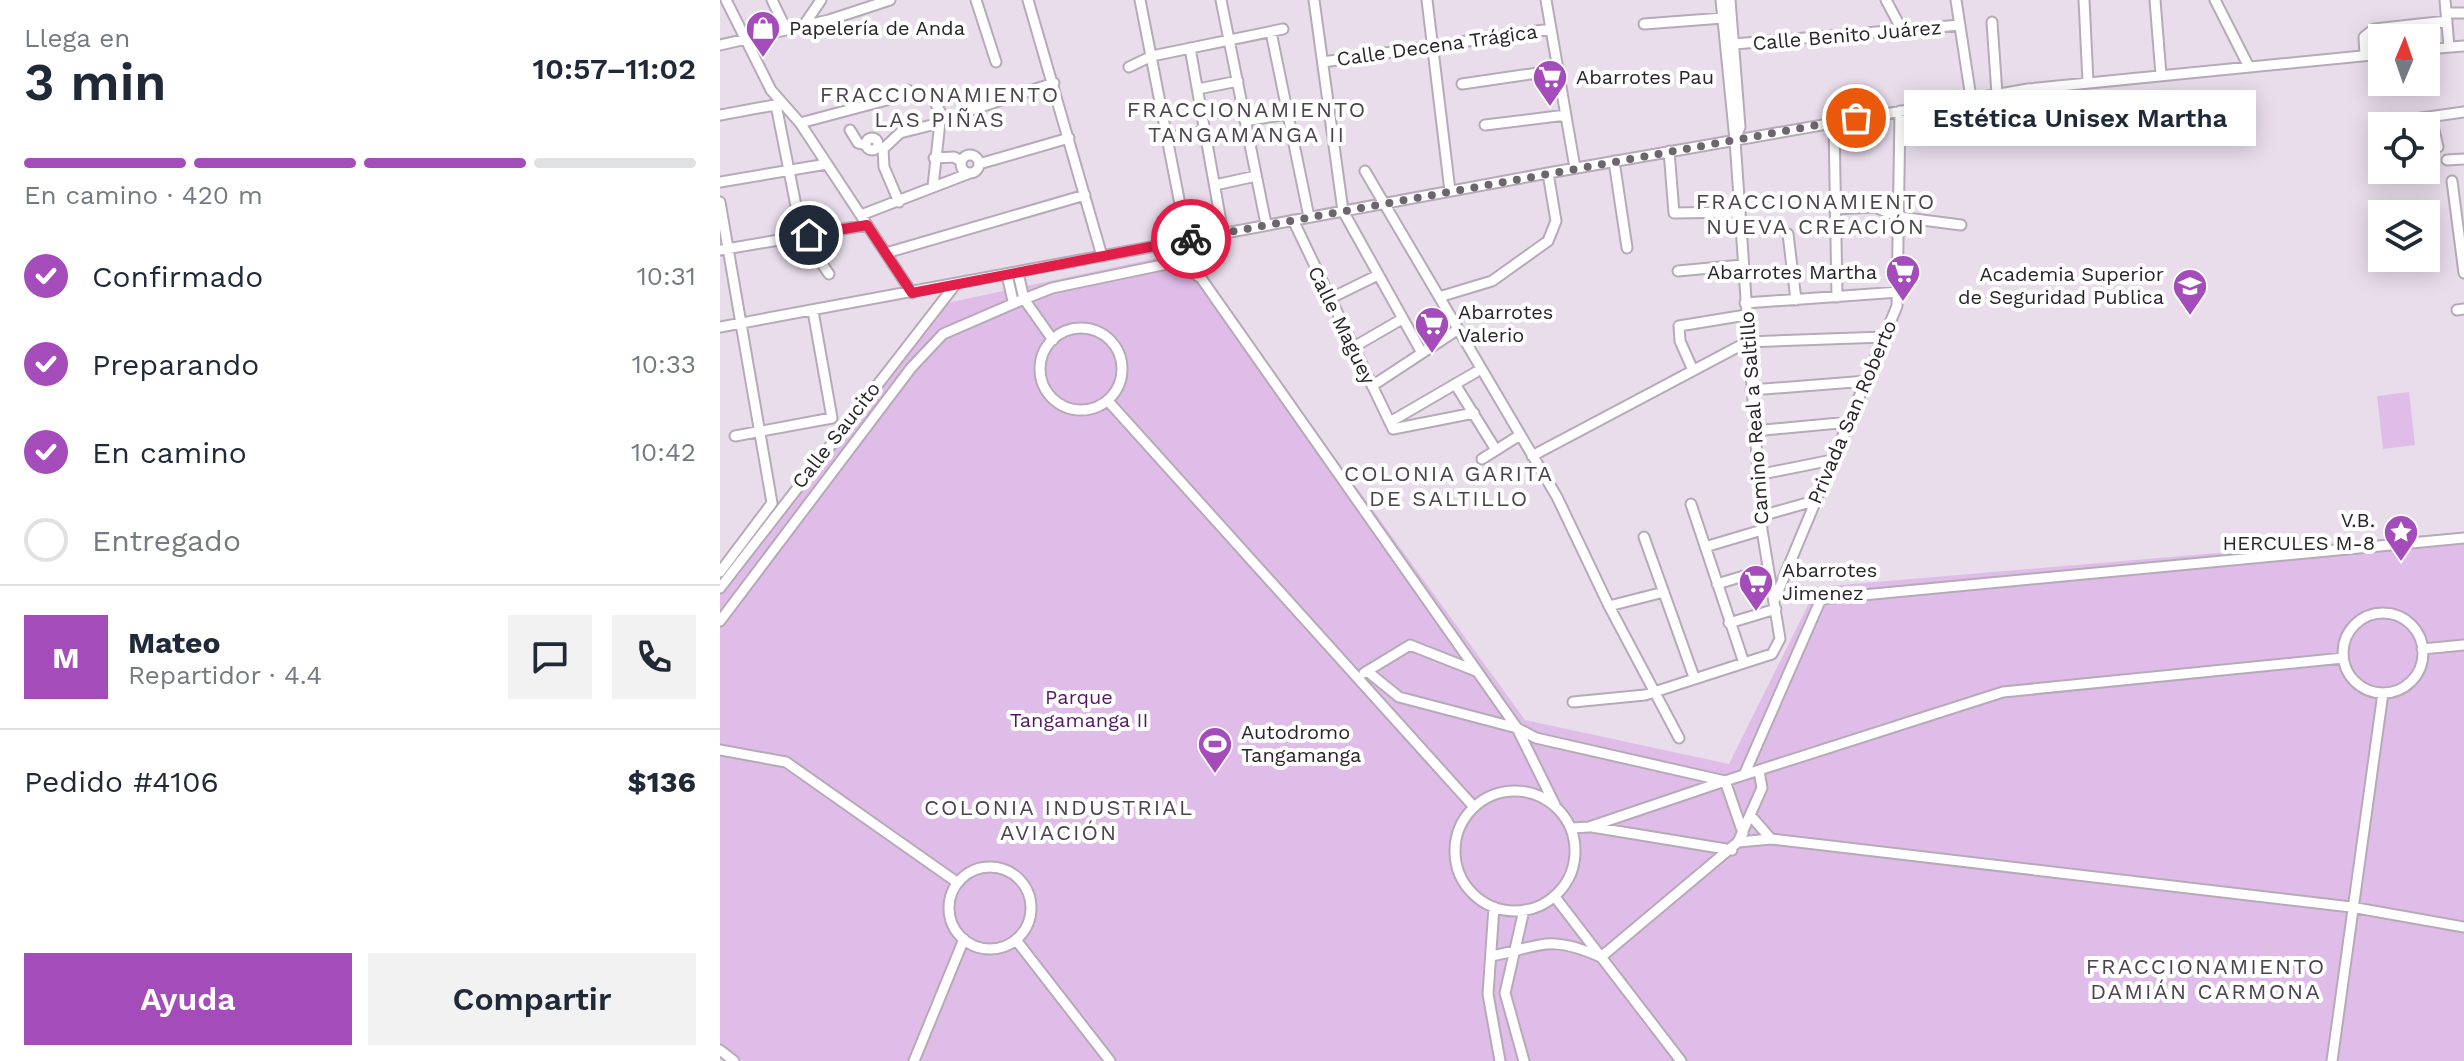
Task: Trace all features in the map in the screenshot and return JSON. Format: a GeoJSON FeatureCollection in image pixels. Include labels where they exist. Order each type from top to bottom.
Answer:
{"type":"FeatureCollection","features":[{"type":"Feature","properties":{"kind":"street"},"geometry":{"type":"LineString","coordinates":[[726,0],[778,105],[788,171],[805,236],[829,274]]}},
{"type":"Feature","properties":{"kind":"street"},"geometry":{"type":"LineString","coordinates":[[772,0],[786,29]]}},
{"type":"Feature","properties":{"kind":"street"},"geometry":{"type":"LineString","coordinates":[[720,45],[890,0]]}},
{"type":"Feature","properties":{"kind":"street"},"geometry":{"type":"LineString","coordinates":[[976,0],[996,62]]}},
{"type":"Feature","properties":{"kind":"street"},"geometry":{"type":"LineString","coordinates":[[1028,0],[1102,256]]}},
{"type":"Feature","properties":{"kind":"street"},"geometry":{"type":"LineString","coordinates":[[1140,0],[1187,240]]}},
{"type":"Feature","properties":{"kind":"street"},"geometry":{"type":"LineString","coordinates":[[1221,0],[1266,224]]}},
{"type":"Feature","properties":{"kind":"street"},"geometry":{"type":"LineString","coordinates":[[1314,0],[1343,211],[1376,276],[1422,353]]}},
{"type":"Feature","properties":{"kind":"street"},"geometry":{"type":"LineString","coordinates":[[1427,0],[1450,191]]}},
{"type":"Feature","properties":{"kind":"street"},"geometry":{"type":"LineString","coordinates":[[1546,0],[1575,168]]}},
{"type":"Feature","properties":{"kind":"street","name":"Camino Real a Saltillo"},"geometry":{"type":"LineString","coordinates":[[1721,0],[1735,140],[1757,475],[1778,647],[1772,654],[1744,663]]}},
{"type":"Feature","properties":{"kind":"street","name":"Camino Real a Saltillo"},"geometry":{"type":"LineString","coordinates":[[1730,0],[1740,127],[1735,140]]}},
{"type":"Feature","properties":{"kind":"street"},"geometry":{"type":"LineString","coordinates":[[1886,0],[1902,30]]}},
{"type":"Feature","properties":{"kind":"street"},"geometry":{"type":"LineString","coordinates":[[1956,0],[1971,98]]}},
{"type":"Feature","properties":{"kind":"street"},"geometry":{"type":"LineString","coordinates":[[2084,0],[2088,82]]}},
{"type":"Feature","properties":{"kind":"street"},"geometry":{"type":"LineString","coordinates":[[2155,0],[2161,75]]}},
{"type":"Feature","properties":{"kind":"street"},"geometry":{"type":"LineString","coordinates":[[2215,0],[2249,67]]}},
{"type":"Feature","properties":{"kind":"street"},"geometry":{"type":"LineString","coordinates":[[2445,0],[2449,47]]}},
{"type":"Feature","properties":{"kind":"street"},"geometry":{"type":"LineString","coordinates":[[804,25],[820,1]]}},
{"type":"Feature","properties":{"kind":"street"},"geometry":{"type":"LineString","coordinates":[[2365,55],[2364,37],[2368,32],[2464,13]]}},
{"type":"Feature","properties":{"kind":"street"},"geometry":{"type":"LineString","coordinates":[[1644,24],[1723,18]]}},
{"type":"Feature","properties":{"kind":"street"},"geometry":{"type":"LineString","coordinates":[[1992,22],[1997,94]]}},
{"type":"Feature","properties":{"kind":"street","name":"Calle Benito Juárez"},"geometry":{"type":"LineString","coordinates":[[1734,44],[1960,25]]}},
{"type":"Feature","properties":{"kind":"street"},"geometry":{"type":"LineString","coordinates":[[1129,67],[1152,56],[1283,29]]}},
{"type":"Feature","properties":{"kind":"street","name":"Calle Decena Trágica"},"geometry":{"type":"LineString","coordinates":[[1323,62],[1551,29]]}},
{"type":"Feature","properties":{"kind":"street"},"geometry":{"type":"LineString","coordinates":[[1271,32],[1309,217]]}},
{"type":"Feature","properties":{"kind":"street"},"geometry":{"type":"LineString","coordinates":[[2440,48],[2464,46]]}},
{"type":"Feature","properties":{"kind":"street"},"geometry":{"type":"LineString","coordinates":[[1190,48],[1223,233]]}},
{"type":"Feature","properties":{"kind":"street"},"geometry":{"type":"LineString","coordinates":[[720,327],[1266,224],[1971,98],[2088,82],[2368,55]]}},
{"type":"Feature","properties":{"kind":"street"},"geometry":{"type":"LineString","coordinates":[[1462,84],[1558,70]]}},
{"type":"Feature","properties":{"kind":"street"},"geometry":{"type":"LineString","coordinates":[[1198,89],[1238,81]]}},
{"type":"Feature","properties":{"kind":"street"},"geometry":{"type":"LineString","coordinates":[[971,110],[1054,83]]}},
{"type":"Feature","properties":{"kind":"street"},"geometry":{"type":"LineString","coordinates":[[800,123],[902,96],[908,90]]}},
{"type":"Feature","properties":{"kind":"street"},"geometry":{"type":"LineString","coordinates":[[931,96],[938,103],[940,123],[933,186]]}},
{"type":"Feature","properties":{"kind":"street"},"geometry":{"type":"LineString","coordinates":[[1949,102],[1952,132]]}},
{"type":"Feature","properties":{"kind":"street"},"geometry":{"type":"LineString","coordinates":[[720,115],[778,105],[800,123],[912,293]]}},
{"type":"Feature","properties":{"kind":"street"},"geometry":{"type":"LineString","coordinates":[[1245,121],[1329,107]]}},
{"type":"Feature","properties":{"kind":"street","name":"Privada San Roberto"},"geometry":{"type":"LineString","coordinates":[[1775,605],[1814,501],[1897,306],[1900,111]]}},
{"type":"Feature","properties":{"kind":"street"},"geometry":{"type":"LineString","coordinates":[[2440,116],[2464,112]]}},
{"type":"Feature","properties":{"kind":"street"},"geometry":{"type":"LineString","coordinates":[[1485,125],[1566,115]]}},
{"type":"Feature","properties":{"kind":"street"},"geometry":{"type":"LineString","coordinates":[[1834,122],[1837,297]]}},
{"type":"Feature","properties":{"kind":"street"},"geometry":{"type":"LineString","coordinates":[[880,148],[900,133],[940,123]]}},
{"type":"Feature","properties":{"kind":"street"},"geometry":{"type":"LineString","coordinates":[[850,130],[858,143],[866,145],[872,138],[877,141],[899,202]]}},
{"type":"Feature","properties":{"kind":"street"},"geometry":{"type":"LineString","coordinates":[[1168,138],[1205,130]]}},
{"type":"Feature","properties":{"kind":"street"},"geometry":{"type":"LineString","coordinates":[[861,215],[970,173],[979,164],[1069,138]]}},
{"type":"Feature","properties":{"kind":"street"},"geometry":{"type":"LineString","coordinates":[[1669,151],[1674,213],[1738,212]]}},
{"type":"Feature","properties":{"kind":"street"},"geometry":{"type":"LineString","coordinates":[[961,161],[972,155],[979,164]]}},
{"type":"Feature","properties":{"kind":"street"},"geometry":{"type":"LineString","coordinates":[[934,158],[954,157],[961,161]]}},
{"type":"Feature","properties":{"kind":"street"},"geometry":{"type":"LineString","coordinates":[[2447,160],[2464,159]]}},
{"type":"Feature","properties":{"kind":"street"},"geometry":{"type":"LineString","coordinates":[[961,161],[962,168],[970,173]]}},
{"type":"Feature","properties":{"kind":"street"},"geometry":{"type":"LineString","coordinates":[[1614,161],[1627,248]]}},
{"type":"Feature","properties":{"kind":"street"},"geometry":{"type":"LineString","coordinates":[[720,182],[827,164]]}},
{"type":"Feature","properties":{"kind":"street"},"geometry":{"type":"LineString","coordinates":[[1365,171],[1557,497],[1609,606],[1679,738]]}},
{"type":"Feature","properties":{"kind":"street"},"geometry":{"type":"LineString","coordinates":[[1439,297],[1492,281],[1548,241],[1554,234],[1556,221],[1548,173]]}},
{"type":"Feature","properties":{"kind":"street"},"geometry":{"type":"LineString","coordinates":[[1215,185],[1256,176]]}},
{"type":"Feature","properties":{"kind":"street"},"geometry":{"type":"LineString","coordinates":[[2452,181],[2464,273]]}},
{"type":"Feature","properties":{"kind":"street"},"geometry":{"type":"LineString","coordinates":[[886,253],[1085,195]]}},
{"type":"Feature","properties":{"kind":"street"},"geometry":{"type":"LineString","coordinates":[[720,202],[725,250],[742,323],[772,503],[720,572]]}},
{"type":"Feature","properties":{"kind":"street"},"geometry":{"type":"LineString","coordinates":[[1834,209],[1898,204]]}},
{"type":"Feature","properties":{"kind":"street"},"geometry":{"type":"LineString","coordinates":[[1875,207],[1899,217],[1961,225]]}},
{"type":"Feature","properties":{"kind":"street","name":"Calle Maguey"},"geometry":{"type":"LineString","coordinates":[[1293,220],[1392,426]]}},
{"type":"Feature","properties":{"kind":"street"},"geometry":{"type":"LineString","coordinates":[[725,250],[867,225]]}},
{"type":"Feature","properties":{"kind":"street"},"geometry":{"type":"LineString","coordinates":[[1788,234],[1796,300]]}},
{"type":"Feature","properties":{"kind":"street"},"geometry":{"type":"LineString","coordinates":[[720,621],[911,368],[943,334],[1052,288],[1167,264],[1185,268],[1201,278],[1517,728],[1555,805],[1572,828],[1575,860],[1571,874],[1555,897],[1524,910],[1494,907],[1469,890],[1456,861],[1459,830],[1474,807],[1500,793],[1514,790],[1542,797],[1555,805]]}},
{"type":"Feature","properties":{"kind":"street"},"geometry":{"type":"LineString","coordinates":[[1678,271],[1742,265]]}},
{"type":"Feature","properties":{"kind":"street"},"geometry":{"type":"LineString","coordinates":[[1018,273],[1018,300]]}},
{"type":"Feature","properties":{"kind":"street"},"geometry":{"type":"LineString","coordinates":[[1007,275],[1018,300],[1053,340]]}},
{"type":"Feature","properties":{"kind":"street"},"geometry":{"type":"LineString","coordinates":[[1329,299],[1376,276]]}},
{"type":"Feature","properties":{"kind":"street","name":"Calle Saucito"},"geometry":{"type":"LineString","coordinates":[[720,588],[955,285]]}},
{"type":"Feature","properties":{"kind":"street"},"geometry":{"type":"LineString","coordinates":[[927,290],[936,296],[937,305]]}},
{"type":"Feature","properties":{"kind":"street"},"geometry":{"type":"LineString","coordinates":[[1745,303],[1899,292]]}},
{"type":"Feature","properties":{"kind":"street"},"geometry":{"type":"LineString","coordinates":[[735,436],[832,418],[813,311]]}},
{"type":"Feature","properties":{"kind":"street"},"geometry":{"type":"LineString","coordinates":[[1692,368],[1680,341],[1679,326],[1746,315]]}},
{"type":"Feature","properties":{"kind":"street"},"geometry":{"type":"LineString","coordinates":[[1352,348],[1402,319]]}},
{"type":"Feature","properties":{"kind":"street"},"geometry":{"type":"LineString","coordinates":[[1072,329],[1092,329],[1115,345],[1123,372],[1119,386],[1108,401],[1082,411],[1055,401],[1046,390],[1040,372],[1042,357],[1053,340],[1072,329]]}},
{"type":"Feature","properties":{"kind":"street"},"geometry":{"type":"LineString","coordinates":[[1372,386],[1457,330]]}},
{"type":"Feature","properties":{"kind":"street"},"geometry":{"type":"LineString","coordinates":[[1532,456],[1692,368],[1747,342],[1884,337]]}},
{"type":"Feature","properties":{"kind":"street"},"geometry":{"type":"LineString","coordinates":[[1392,426],[1476,372]]}},
{"type":"Feature","properties":{"kind":"street"},"geometry":{"type":"LineString","coordinates":[[1751,390],[1867,381]]}},
{"type":"Feature","properties":{"kind":"street"},"geometry":{"type":"LineString","coordinates":[[1455,384],[1496,450]]}},
{"type":"Feature","properties":{"kind":"street"},"geometry":{"type":"LineString","coordinates":[[1108,401],[1362,674],[1474,807]]}},
{"type":"Feature","properties":{"kind":"street"},"geometry":{"type":"LineString","coordinates":[[1392,426],[1474,413]]}},
{"type":"Feature","properties":{"kind":"street"},"geometry":{"type":"LineString","coordinates":[[1754,431],[1850,422]]}},
{"type":"Feature","properties":{"kind":"street"},"geometry":{"type":"LineString","coordinates":[[1482,459],[1520,435]]}},
{"type":"Feature","properties":{"kind":"street"},"geometry":{"type":"LineString","coordinates":[[1757,475],[1832,460]]}},
{"type":"Feature","properties":{"kind":"street"},"geometry":{"type":"LineString","coordinates":[[1761,516],[1814,501]]}},
{"type":"Feature","properties":{"kind":"street"},"geometry":{"type":"LineString","coordinates":[[1573,702],[1654,693],[1694,677],[1744,663],[1691,504]]}},
{"type":"Feature","properties":{"kind":"street"},"geometry":{"type":"LineString","coordinates":[[1705,547],[1762,530]]}},
{"type":"Feature","properties":{"kind":"street"},"geometry":{"type":"LineString","coordinates":[[1644,537],[1694,677]]}},
{"type":"Feature","properties":{"kind":"street"},"geometry":{"type":"LineString","coordinates":[[1744,775],[1821,599],[2464,538]]}},
{"type":"Feature","properties":{"kind":"street"},"geometry":{"type":"LineString","coordinates":[[1717,584],[1767,569]]}},
{"type":"Feature","properties":{"kind":"street"},"geometry":{"type":"LineString","coordinates":[[1609,606],[1664,592]]}},
{"type":"Feature","properties":{"kind":"street"},"geometry":{"type":"LineString","coordinates":[[1729,623],[1775,605]]}},
{"type":"Feature","properties":{"kind":"street"},"geometry":{"type":"LineString","coordinates":[[2378,613],[2405,620],[2420,639],[2422,649],[2421,666],[2414,678],[2403,687],[2383,693],[2357,684],[2343,658],[2346,637],[2353,625],[2378,613]]}},
{"type":"Feature","properties":{"kind":"street"},"geometry":{"type":"LineString","coordinates":[[1362,674],[1410,645],[1476,671]]}},
{"type":"Feature","properties":{"kind":"street"},"geometry":{"type":"LineString","coordinates":[[2422,649],[2464,645]]}},
{"type":"Feature","properties":{"kind":"street"},"geometry":{"type":"LineString","coordinates":[[1589,827],[2003,692],[2343,658]]}},
{"type":"Feature","properties":{"kind":"street"},"geometry":{"type":"LineString","coordinates":[[1362,674],[1399,697],[1517,728],[1536,738],[1725,781]]}},
{"type":"Feature","properties":{"kind":"street"},"geometry":{"type":"LineString","coordinates":[[2332,1061],[2383,693]]}},
{"type":"Feature","properties":{"kind":"street"},"geometry":{"type":"LineString","coordinates":[[720,750],[786,762],[958,883]]}},
{"type":"Feature","properties":{"kind":"street"},"geometry":{"type":"LineString","coordinates":[[1601,957],[1738,842],[1762,788],[1759,771]]}},
{"type":"Feature","properties":{"kind":"street"},"geometry":{"type":"LineString","coordinates":[[1725,781],[1738,842]]}},
{"type":"Feature","properties":{"kind":"street"},"geometry":{"type":"LineString","coordinates":[[1751,816],[1771,839]]}},
{"type":"Feature","properties":{"kind":"street"},"geometry":{"type":"LineString","coordinates":[[1572,828],[1589,827],[1738,842],[1771,839],[2351,907],[2464,927]]}},
{"type":"Feature","properties":{"kind":"street"},"geometry":{"type":"LineString","coordinates":[[990,867],[1015,875],[1024,884],[1032,906],[1026,928],[1016,940],[998,948],[986,949],[964,939],[950,914],[952,892],[958,883],[978,869],[990,867]]}},
{"type":"Feature","properties":{"kind":"street"},"geometry":{"type":"LineString","coordinates":[[1555,897],[1681,1061]]}},
{"type":"Feature","properties":{"kind":"street"},"geometry":{"type":"LineString","coordinates":[[1494,907],[1488,994],[1500,1061]]}},
{"type":"Feature","properties":{"kind":"street"},"geometry":{"type":"LineString","coordinates":[[1524,910],[1505,993],[1524,1061]]}},
{"type":"Feature","properties":{"kind":"street"},"geometry":{"type":"LineString","coordinates":[[914,1061],[964,939]]}},
{"type":"Feature","properties":{"kind":"street"},"geometry":{"type":"LineString","coordinates":[[1016,940],[1110,1061]]}},
{"type":"Feature","properties":{"kind":"street"},"geometry":{"type":"LineString","coordinates":[[1491,956],[1537,942],[1567,943],[1601,957]]}},
{"type":"Feature","properties":{"kind":"street"},"geometry":{"type":"LineString","coordinates":[[720,1050],[734,1061]]}},
{"type":"Feature","properties":{"kind":"green space","name":"Parque Tangamanga II"},"geometry":{"type":"Polygon","coordinates":[[[1186,252],[1525,720],[1729,764],[1817,587],[2464,532],[2464,1061],[743,1061],[720,1044],[720,595],[947,303],[1186,252]]]}},
{"type":"Feature","properties":{"kind":"green space"},"geometry":{"type":"Polygon","coordinates":[[[2409,392],[2415,445],[2383,449],[2377,396],[2409,392]]]}},
{"type":"Feature","properties":{"kind":"way so far"},"geometry":{"type":"LineString","coordinates":[[1191,239],[1856,118]]}},
{"type":"Feature","properties":{"kind":"place","name":"Papelería de Anda"},"geometry":{"type":"Point","coordinates":[763,59]}},
{"type":"Feature","properties":{"kind":"place","name":"Abarrotes Pau"},"geometry":{"type":"Point","coordinates":[1550,108]}},
{"type":"Feature","properties":{"kind":"place","name":"Estética Unisex Martha"},"geometry":{"type":"Point","coordinates":[1856,118]}},
{"type":"Feature","properties":{"kind":"place","name":"Abarrotes Martha"},"geometry":{"type":"Point","coordinates":[1903,303]}},
{"type":"Feature","properties":{"kind":"place","name":"Academia Superior de Seguridad Publica"},"geometry":{"type":"Point","coordinates":[2190,317]}},
{"type":"Feature","properties":{"kind":"place","name":"Abarrotes Valerio"},"geometry":{"type":"Point","coordinates":[1432,355]}},
{"type":"Feature","properties":{"kind":"place","name":"V.B. HERCULES M-8"},"geometry":{"type":"Point","coordinates":[2401,563]}},
{"type":"Feature","properties":{"kind":"place","name":"Abarrotes Jimenez"},"geometry":{"type":"Point","coordinates":[1756,613]}},
{"type":"Feature","properties":{"kind":"place","name":"Autodromo Tangamanga"},"geometry":{"type":"Point","coordinates":[1215,775]}},
{"type":"Feature","properties":{"kind":"district","name":"FRACCIONAMIENTO LAS PIÑAS"},"geometry":{"type":"Point","coordinates":[940,106]}},
{"type":"Feature","properties":{"kind":"district","name":"FRACCIONAMIENTO TANGAMANGA II"},"geometry":{"type":"Point","coordinates":[1247,122]}},
{"type":"Feature","properties":{"kind":"district","name":"FRACCIONAMIENTO NUEVA CREACIÓN"},"geometry":{"type":"Point","coordinates":[1816,214]}},
{"type":"Feature","properties":{"kind":"district","name":"COLONIA GARITA DE SALTILLO"},"geometry":{"type":"Point","coordinates":[1449,486]}},
{"type":"Feature","properties":{"kind":"district","name":"COLONIA INDUSTRIAL AVIACIÓN"},"geometry":{"type":"Point","coordinates":[1059,820]}},
{"type":"Feature","properties":{"kind":"district","name":"FRACCIONAMIENTO DAMIÁN CARMONA"},"geometry":{"type":"Point","coordinates":[2206,978]}},
{"type":"Feature","properties":{"kind":"route"},"geometry":{"type":"LineString","coordinates":[[809,235],[867,225],[912,293],[1191,239]]}}]}
